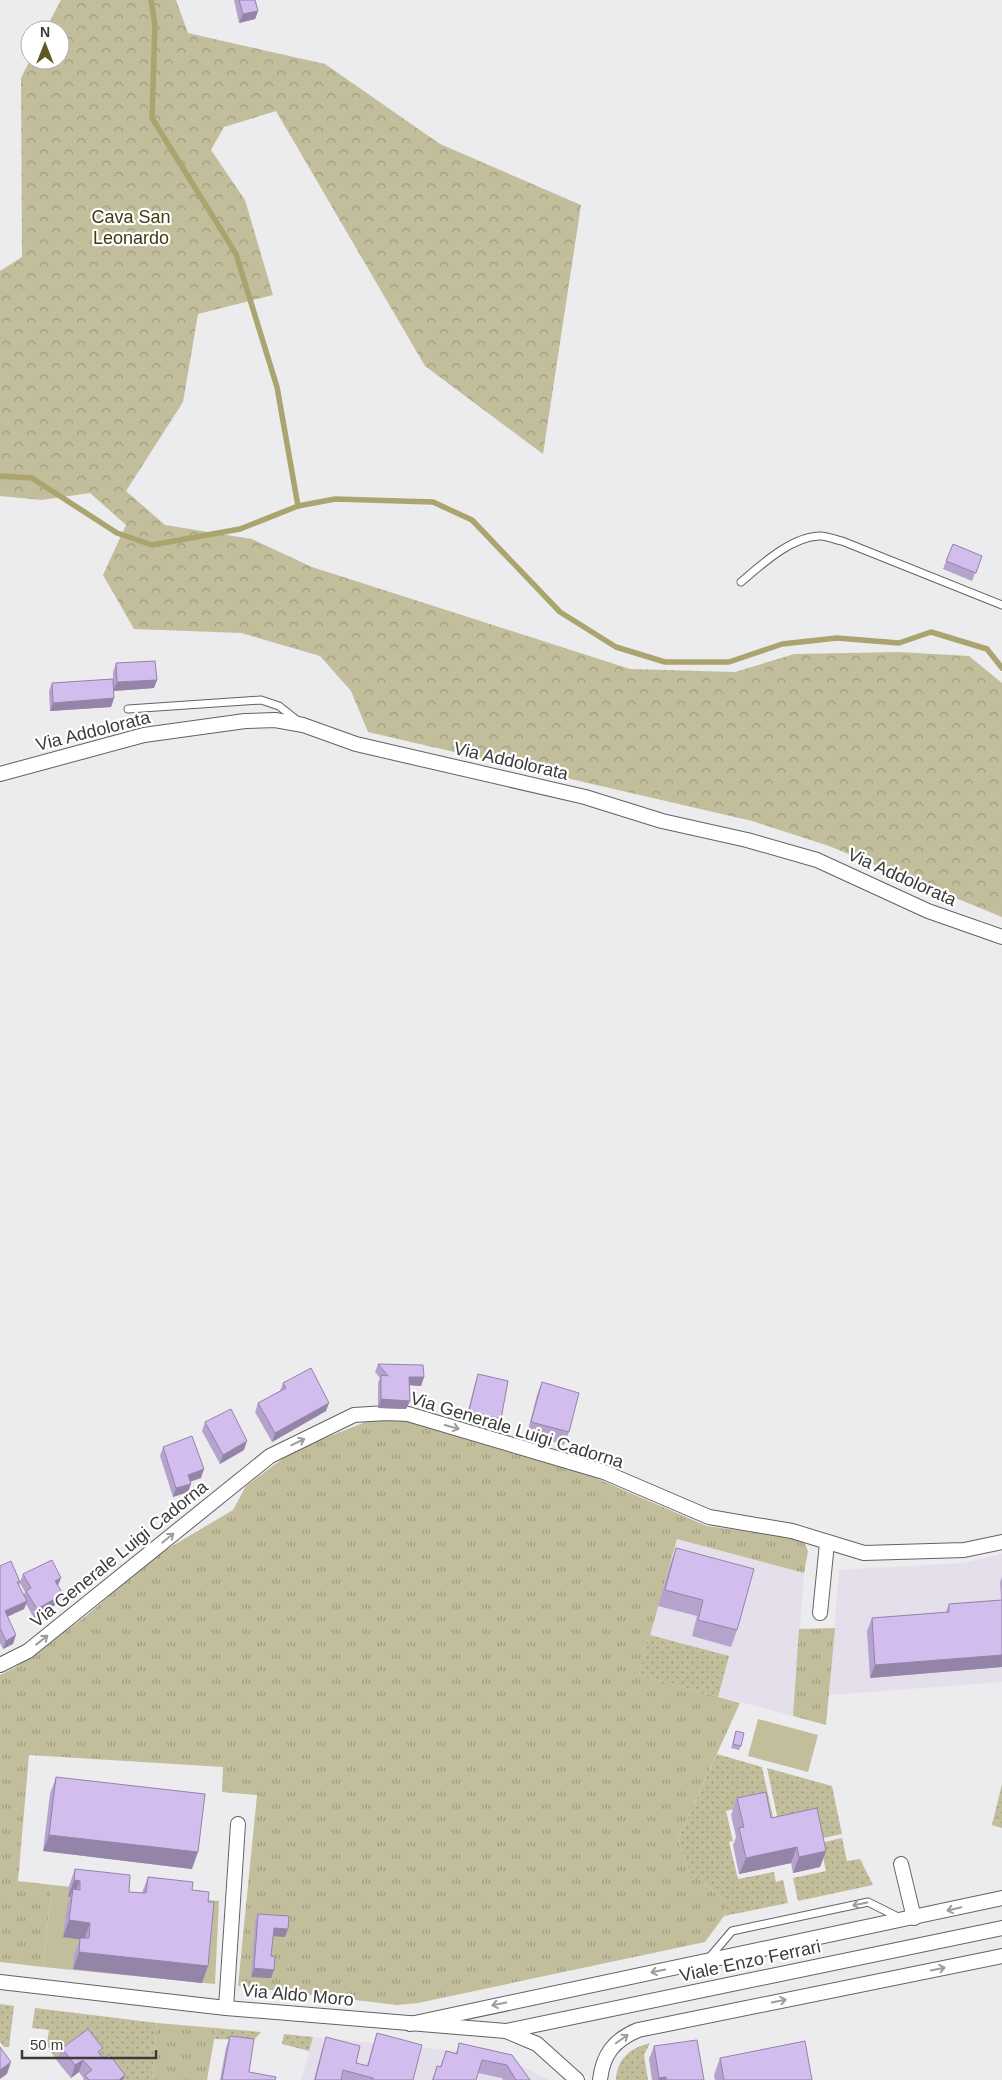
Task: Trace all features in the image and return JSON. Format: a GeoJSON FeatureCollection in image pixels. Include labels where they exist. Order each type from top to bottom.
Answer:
{"type":"FeatureCollection","features":[{"type":"Feature","properties":{"kind":"street","name":"Via Addolorata"},"geometry":{"type":"LineString","coordinates":[[0,774],[144,735],[245,721],[276,720],[303,725],[356,744],[585,798],[662,821],[747,840],[817,860],[928,911],[1002,937]]}},
{"type":"Feature","properties":{"kind":"street","name":"Via Generale Luigi Cadorna"},"geometry":{"type":"LineString","coordinates":[[0,1665],[28,1651],[270,1456],[354,1415],[387,1412],[408,1414],[604,1472],[709,1517],[792,1531],[864,1553],[964,1550],[1002,1542]]}},
{"type":"Feature","properties":{"kind":"street"},"geometry":{"type":"LineString","coordinates":[[820,1614],[827,1543]]}},
{"type":"Feature","properties":{"kind":"street"},"geometry":{"type":"LineString","coordinates":[[226,2008],[238,1824]]}},
{"type":"Feature","properties":{"kind":"street"},"geometry":{"type":"LineString","coordinates":[[901,1864],[909,1919]]}},
{"type":"Feature","properties":{"kind":"street"},"geometry":{"type":"LineString","coordinates":[[410,2024],[1002,1898]]}},
{"type":"Feature","properties":{"kind":"street","name":"Viale Enzo Ferrari"},"geometry":{"type":"LineString","coordinates":[[506,2031],[1002,1928]]}},
{"type":"Feature","properties":{"kind":"street"},"geometry":{"type":"LineString","coordinates":[[600,2080],[604,2059],[612,2046],[624,2036],[638,2030],[1002,1956]]}},
{"type":"Feature","properties":{"kind":"street","name":"Via Aldo Moro"},"geometry":{"type":"LineString","coordinates":[[0,1982],[226,2008],[506,2031],[537,2044],[577,2080]]}},
{"type":"Feature","properties":{"kind":"lane"},"geometry":{"type":"LineString","coordinates":[[741,582],[771,558],[798,541],[820,535],[842,541],[1002,605]]}},
{"type":"Feature","properties":{"kind":"lane"},"geometry":{"type":"LineString","coordinates":[[128,709],[261,700],[279,706],[303,725]]}},
{"type":"Feature","properties":{"kind":"lane"},"geometry":{"type":"LineString","coordinates":[[707,1961],[732,1931],[858,1904],[868,1902],[909,1919]]}},
{"type":"Feature","properties":{"kind":"shaded area"},"geometry":{"type":"Polygon","coordinates":[[[677,1539],[804,1573],[793,1716],[639,1675],[677,1539]]]}},
{"type":"Feature","properties":{"kind":"shaded area"},"geometry":{"type":"Polygon","coordinates":[[[1002,1554],[1002,1682],[829,1695],[839,1570],[962,1563],[1002,1554]]]}},
{"type":"Feature","properties":{"kind":"shaded area"},"geometry":{"type":"Polygon","coordinates":[[[313,2037],[488,2054],[508,2059],[549,2080],[301,2080],[313,2037]]]}},
{"type":"Feature","properties":{"kind":"green space","name":"Cava San Leonardo"},"geometry":{"type":"Polygon","coordinates":[[[61,0],[176,0],[188,33],[325,64],[440,144],[581,205],[543,454],[425,366],[276,111],[224,127],[211,150],[245,200],[273,295],[198,314],[183,402],[126,491],[165,525],[252,539],[312,567],[630,669],[735,672],[794,654],[898,652],[969,656],[1002,683],[1002,917],[829,846],[752,821],[368,732],[351,691],[320,656],[241,633],[134,629],[103,575],[126,525],[90,493],[42,500],[0,496],[0,271],[22,257],[21,78],[25,70],[70,70],[70,20],[50,20],[61,0]]]}},
{"type":"Feature","properties":{"kind":"green space"},"geometry":{"type":"Polygon","coordinates":[[[406,1420],[589,1475],[707,1526],[794,1538],[804,1542],[808,1551],[804,1573],[677,1539],[639,1675],[740,1703],[678,1839],[689,1871],[727,1902],[724,1916],[705,1942],[418,2003],[397,2005],[238,1986],[257,1795],[222,1792],[223,1767],[29,1755],[18,1881],[52,1885],[43,1967],[0,1962],[0,1675],[16,1667],[86,1616],[157,1555],[233,1510],[246,1486],[293,1451],[368,1421],[406,1420]]]}},
{"type":"Feature","properties":{"kind":"green space"},"geometry":{"type":"Polygon","coordinates":[[[835,1628],[826,1725],[793,1716],[799,1629],[835,1628]]]}},
{"type":"Feature","properties":{"kind":"green space"},"geometry":{"type":"Polygon","coordinates":[[[650,1635],[729,1656],[718,1697],[639,1675],[650,1635]]]}},
{"type":"Feature","properties":{"kind":"green space"},"geometry":{"type":"Polygon","coordinates":[[[758,1719],[818,1735],[808,1772],[748,1756],[758,1719]]]}},
{"type":"Feature","properties":{"kind":"green space"},"geometry":{"type":"Polygon","coordinates":[[[717,1754],[762,1767],[775,1826],[763,1803],[726,1811],[733,1841],[729,1842],[738,1879],[774,1872],[776,1882],[783,1880],[788,1903],[724,1916],[727,1902],[689,1871],[678,1839],[717,1754]]]}},
{"type":"Feature","properties":{"kind":"green space"},"geometry":{"type":"Polygon","coordinates":[[[767,1768],[832,1786],[842,1834],[819,1839],[779,1825],[767,1768]]]}},
{"type":"Feature","properties":{"kind":"green space"},"geometry":{"type":"Polygon","coordinates":[[[1002,1784],[1002,1828],[992,1825],[1002,1784]]]}},
{"type":"Feature","properties":{"kind":"green space"},"geometry":{"type":"Polygon","coordinates":[[[842,1838],[847,1861],[860,1859],[873,1885],[798,1901],[793,1878],[826,1871],[820,1843],[842,1838]]]}},
{"type":"Feature","properties":{"kind":"green space"},"geometry":{"type":"Polygon","coordinates":[[[52,1885],[219,1901],[215,1984],[43,1967],[52,1885]]]}},
{"type":"Feature","properties":{"kind":"green space"},"geometry":{"type":"Polygon","coordinates":[[[0,2004],[14,2006],[9,2047],[4,2047],[0,2042],[0,2004]]]}},
{"type":"Feature","properties":{"kind":"green space"},"geometry":{"type":"Polygon","coordinates":[[[35,2008],[157,2023],[152,2080],[115,2080],[57,2061],[47,2045],[49,2030],[32,2028],[35,2008]]]}},
{"type":"Feature","properties":{"kind":"green space"},"geometry":{"type":"Polygon","coordinates":[[[157,2023],[216,2028],[207,2080],[152,2080],[157,2023]]]}},
{"type":"Feature","properties":{"kind":"green space"},"geometry":{"type":"Polygon","coordinates":[[[216,2028],[261,2032],[254,2040],[214,2039],[216,2028]]]}},
{"type":"Feature","properties":{"kind":"green space"},"geometry":{"type":"Polygon","coordinates":[[[284,2034],[313,2037],[309,2051],[282,2044],[284,2034]]]}},
{"type":"Feature","properties":{"kind":"green space"},"geometry":{"type":"Polygon","coordinates":[[[650,2043],[644,2055],[648,2080],[616,2080],[622,2060],[631,2051],[650,2043]]]}},
{"type":"Feature","properties":{"kind":"building"},"geometry":{"type":"Polygon","coordinates":[[[239,0],[255,0],[258,11],[243,14],[239,0]]]}},
{"type":"Feature","properties":{"kind":"building"},"geometry":{"type":"Polygon","coordinates":[[[953,544],[982,556],[976,573],[946,561],[953,544]]]}},
{"type":"Feature","properties":{"kind":"building"},"geometry":{"type":"Polygon","coordinates":[[[155,661],[157,680],[117,682],[116,663],[155,661]]]}},
{"type":"Feature","properties":{"kind":"building"},"geometry":{"type":"Polygon","coordinates":[[[113,679],[114,698],[53,703],[52,683],[113,679]]]}},
{"type":"Feature","properties":{"kind":"building"},"geometry":{"type":"Polygon","coordinates":[[[378,1364],[423,1365],[424,1377],[409,1377],[410,1401],[381,1399],[381,1375],[388,1376],[378,1364]]]}},
{"type":"Feature","properties":{"kind":"building"},"geometry":{"type":"Polygon","coordinates":[[[311,1368],[329,1403],[275,1433],[258,1403],[286,1388],[283,1383],[311,1368]]]}},
{"type":"Feature","properties":{"kind":"building"},"geometry":{"type":"Polygon","coordinates":[[[478,1374],[508,1381],[501,1419],[469,1411],[478,1374]]]}},
{"type":"Feature","properties":{"kind":"building"},"geometry":{"type":"Polygon","coordinates":[[[542,1382],[579,1393],[569,1432],[531,1422],[542,1382]]]}},
{"type":"Feature","properties":{"kind":"building"},"geometry":{"type":"Polygon","coordinates":[[[231,1409],[247,1441],[223,1455],[205,1422],[231,1409]]]}},
{"type":"Feature","properties":{"kind":"building"},"geometry":{"type":"Polygon","coordinates":[[[192,1436],[204,1469],[188,1475],[191,1484],[176,1488],[163,1447],[192,1436]]]}},
{"type":"Feature","properties":{"kind":"building"},"geometry":{"type":"Polygon","coordinates":[[[676,1548],[754,1569],[737,1630],[698,1620],[703,1600],[665,1590],[676,1548]]]}},
{"type":"Feature","properties":{"kind":"building"},"geometry":{"type":"Polygon","coordinates":[[[52,1560],[61,1578],[55,1581],[63,1594],[37,1609],[26,1591],[31,1588],[23,1574],[52,1560]]]}},
{"type":"Feature","properties":{"kind":"building"},"geometry":{"type":"Polygon","coordinates":[[[11,1561],[20,1582],[17,1582],[27,1601],[5,1611],[16,1635],[6,1641],[0,1628],[0,1566],[11,1561]]]}},
{"type":"Feature","properties":{"kind":"building"},"geometry":{"type":"Polygon","coordinates":[[[1002,1600],[1002,1655],[875,1665],[872,1618],[949,1612],[949,1604],[1002,1600]]]}},
{"type":"Feature","properties":{"kind":"building"},"geometry":{"type":"Polygon","coordinates":[[[736,1731],[744,1733],[741,1746],[733,1744],[736,1731]]]}},
{"type":"Feature","properties":{"kind":"building"},"geometry":{"type":"Polygon","coordinates":[[[56,1777],[205,1794],[198,1852],[49,1835],[56,1777]]]}},
{"type":"Feature","properties":{"kind":"building"},"geometry":{"type":"Polygon","coordinates":[[[766,1792],[771,1818],[817,1808],[826,1851],[799,1857],[797,1847],[746,1858],[739,1828],[744,1827],[737,1798],[766,1792]]]}},
{"type":"Feature","properties":{"kind":"building"},"geometry":{"type":"Polygon","coordinates":[[[75,1869],[130,1875],[129,1892],[146,1893],[148,1877],[193,1882],[192,1890],[209,1892],[208,1902],[214,1902],[208,1966],[79,1952],[80,1938],[89,1938],[90,1923],[69,1920],[73,1889],[80,1890],[80,1881],[74,1880],[75,1869]]]}},
{"type":"Feature","properties":{"kind":"building"},"geometry":{"type":"Polygon","coordinates":[[[258,1914],[289,1916],[288,1929],[274,1928],[271,1956],[275,1957],[274,1970],[254,1968],[258,1914]]]}},
{"type":"Feature","properties":{"kind":"building"},"geometry":{"type":"Polygon","coordinates":[[[88,2029],[103,2048],[98,2052],[104,2059],[109,2054],[125,2075],[119,2080],[89,2080],[85,2075],[92,2070],[83,2060],[75,2065],[62,2048],[88,2029]]]}},
{"type":"Feature","properties":{"kind":"building"},"geometry":{"type":"Polygon","coordinates":[[[377,2033],[422,2045],[413,2080],[373,2080],[373,2078],[343,2070],[341,2080],[315,2080],[326,2037],[360,2046],[356,2063],[368,2066],[377,2033]]]}},
{"type":"Feature","properties":{"kind":"building"},"geometry":{"type":"Polygon","coordinates":[[[230,2036],[254,2039],[249,2072],[276,2077],[275,2080],[222,2080],[230,2036]]]}},
{"type":"Feature","properties":{"kind":"building"},"geometry":{"type":"Polygon","coordinates":[[[697,2040],[704,2080],[667,2080],[666,2077],[659,2078],[654,2046],[697,2040]]]}},
{"type":"Feature","properties":{"kind":"building"},"geometry":{"type":"Polygon","coordinates":[[[805,2041],[812,2080],[724,2080],[720,2058],[805,2041]]]}},
{"type":"Feature","properties":{"kind":"building"},"geometry":{"type":"Polygon","coordinates":[[[459,2043],[512,2055],[530,2080],[516,2080],[507,2065],[482,2060],[476,2080],[433,2080],[437,2066],[441,2067],[446,2051],[457,2054],[459,2043]]]}},
{"type":"Feature","properties":{"kind":"building"},"geometry":{"type":"Polygon","coordinates":[[[0,2047],[11,2062],[0,2070],[0,2047]]]}},
{"type":"Feature","properties":{"kind":"waterway"},"geometry":{"type":"LineString","coordinates":[[151,0],[155,25],[152,118],[236,254],[277,387],[298,506]]}},
{"type":"Feature","properties":{"kind":"waterway","name":"Cava San Leonardo"},"geometry":{"type":"LineString","coordinates":[[0,476],[32,478],[117,533],[152,545],[240,529],[298,506],[335,499],[433,502],[472,520],[560,612],[616,647],[665,662],[729,662],[782,644],[837,638],[899,643],[931,632],[987,649],[1002,668]]}}]}
